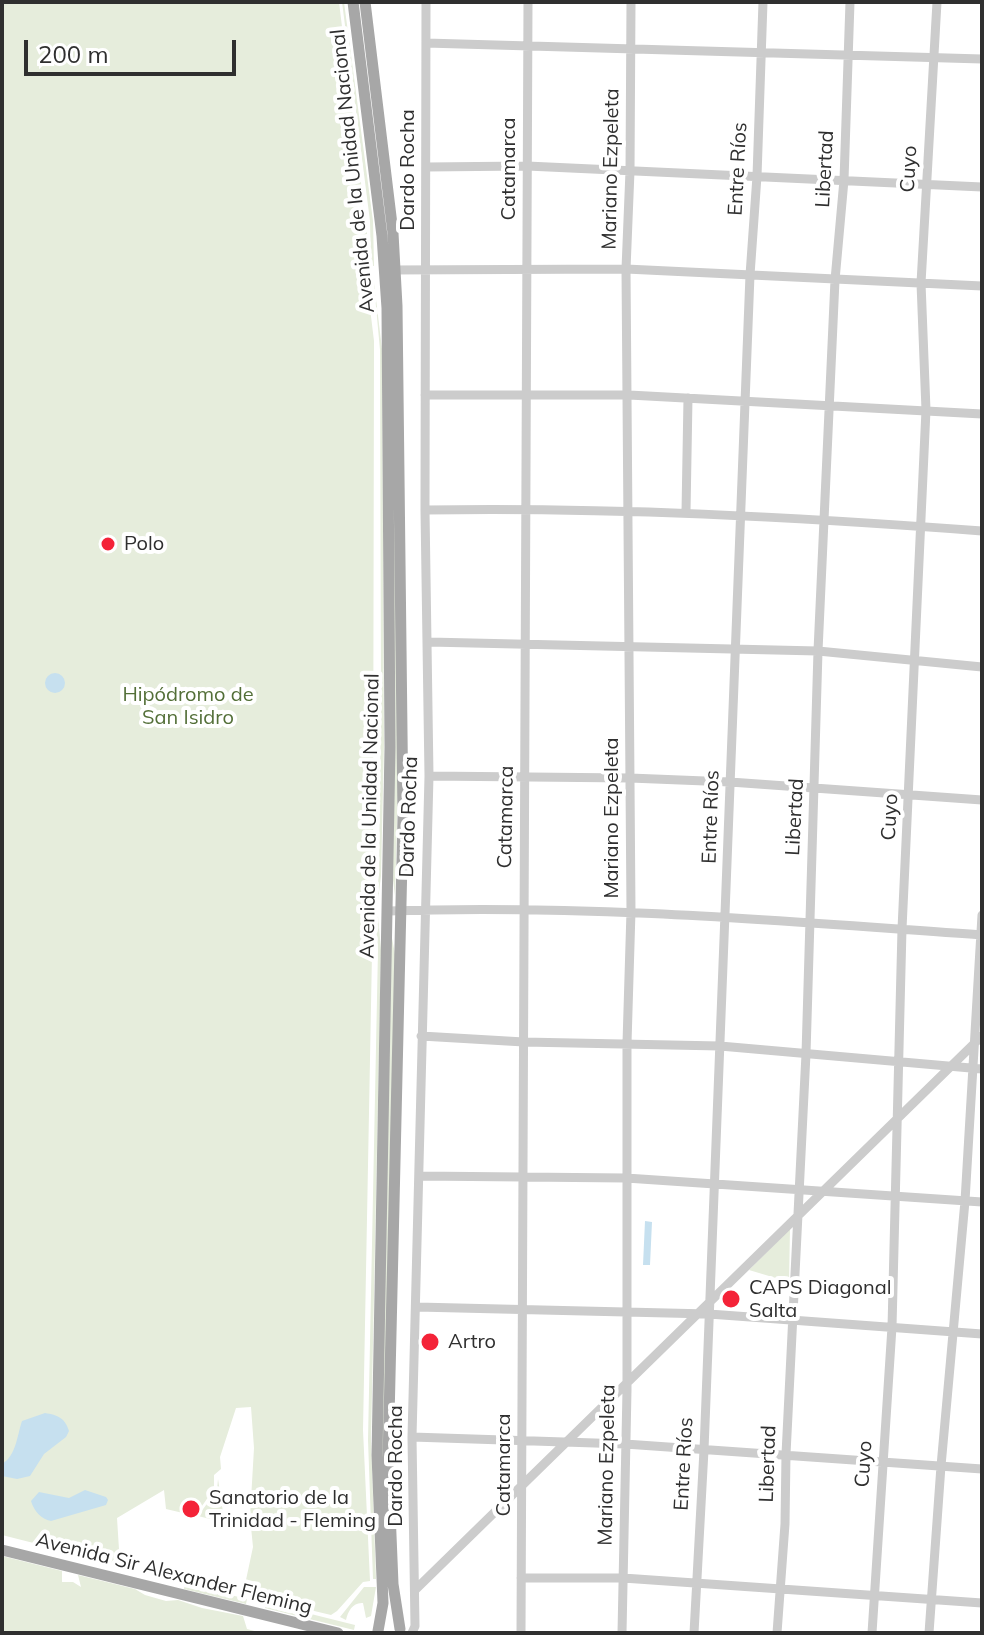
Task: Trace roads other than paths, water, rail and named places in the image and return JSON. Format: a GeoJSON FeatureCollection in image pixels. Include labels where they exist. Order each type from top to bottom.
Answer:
{"type":"FeatureCollection","features":[{"type":"Feature","properties":{"kind":"main road","name":"Avenida de la Unidad Nacional"},"geometry":{"type":"LineString","coordinates":[[353,2],[391,270],[390,731],[377,1455],[383,1603],[377,1632]]}},
{"type":"Feature","properties":{"kind":"main road","name":"Avenida de la Unidad Nacional"},"geometry":{"type":"LineString","coordinates":[[365,2],[391,270],[403,817],[388,1462],[393,1584],[405,1632]]}},
{"type":"Feature","properties":{"kind":"main road","name":"Avenida Sir Alexander Fleming"},"geometry":{"type":"LineString","coordinates":[[2,1550],[133,1584],[162,1596],[174,1594],[338,1633]]}},
{"type":"Feature","properties":{"kind":"main road"},"geometry":{"type":"LineString","coordinates":[[377,1632],[387,1627],[405,1632]]}},
{"type":"Feature","properties":{"kind":"street","name":"Dardo Rocha"},"geometry":{"type":"LineString","coordinates":[[405,1632],[415,1626],[412,1437],[429,776],[425,510],[426,2]]}},
{"type":"Feature","properties":{"kind":"street","name":"Catamarca"},"geometry":{"type":"LineString","coordinates":[[521,1633],[528,2]]}},
{"type":"Feature","properties":{"kind":"street","name":"Mariano Ezpeleta"},"geometry":{"type":"LineString","coordinates":[[622,1633],[631,911],[626,269],[631,2]]}},
{"type":"Feature","properties":{"kind":"street","name":"Entre Ríos"},"geometry":{"type":"LineString","coordinates":[[694,1633],[763,2]]}},
{"type":"Feature","properties":{"kind":"street","name":"Libertad"},"geometry":{"type":"LineString","coordinates":[[777,1633],[785,1524],[806,1054],[818,651],[835,280],[844,180],[850,2]]}},
{"type":"Feature","properties":{"kind":"street","name":"Cuyo"},"geometry":{"type":"LineString","coordinates":[[872,1633],[892,1327],[902,929],[926,410],[921,283],[937,2]]}},
{"type":"Feature","properties":{"kind":"street"},"geometry":{"type":"LineString","coordinates":[[426,43],[982,59]]}},
{"type":"Feature","properties":{"kind":"street"},"geometry":{"type":"LineString","coordinates":[[427,167],[527,166],[982,187]]}},
{"type":"Feature","properties":{"kind":"street"},"geometry":{"type":"LineString","coordinates":[[391,270],[626,269],[982,286]]}},
{"type":"Feature","properties":{"kind":"street"},"geometry":{"type":"LineString","coordinates":[[425,395],[629,395],[982,414]]}},
{"type":"Feature","properties":{"kind":"street"},"geometry":{"type":"LineString","coordinates":[[686,512],[688,398]]}},
{"type":"Feature","properties":{"kind":"street"},"geometry":{"type":"LineString","coordinates":[[425,510],[526,508],[742,514],[982,531]]}},
{"type":"Feature","properties":{"kind":"street"},"geometry":{"type":"LineString","coordinates":[[429,642],[818,651],[982,667]]}},
{"type":"Feature","properties":{"kind":"street"},"geometry":{"type":"LineString","coordinates":[[429,776],[730,782],[982,800]]}},
{"type":"Feature","properties":{"kind":"street"},"geometry":{"type":"LineString","coordinates":[[387,911],[523,908],[631,911],[981,934]]}},
{"type":"Feature","properties":{"kind":"street"},"geometry":{"type":"LineString","coordinates":[[929,1633],[977,1069],[974,1044],[982,915]]}},
{"type":"Feature","properties":{"kind":"street"},"geometry":{"type":"LineString","coordinates":[[421,1036],[524,1042],[720,1046],[977,1069]]}},
{"type":"Feature","properties":{"kind":"street"},"geometry":{"type":"LineString","coordinates":[[415,1590],[982,1036]]}},
{"type":"Feature","properties":{"kind":"street"},"geometry":{"type":"LineString","coordinates":[[419,1176],[626,1178],[982,1202]]}},
{"type":"Feature","properties":{"kind":"street"},"geometry":{"type":"LineString","coordinates":[[417,1307],[709,1314],[982,1334]]}},
{"type":"Feature","properties":{"kind":"street"},"geometry":{"type":"LineString","coordinates":[[412,1437],[625,1444],[982,1469]]}},
{"type":"Feature","properties":{"kind":"street"},"geometry":{"type":"LineString","coordinates":[[521,1578],[623,1578],[982,1603]]}},
{"type":"Feature","properties":{"kind":"water"},"geometry":{"type":"Polygon","coordinates":[[[55,673],[62,676],[65,683],[62,690],[55,693],[48,690],[45,683],[48,676],[55,673]]]}},
{"type":"Feature","properties":{"kind":"water"},"geometry":{"type":"Polygon","coordinates":[[[645,1221],[652,1222],[650,1265],[643,1265],[645,1221]]]}},
{"type":"Feature","properties":{"kind":"water"},"geometry":{"type":"Polygon","coordinates":[[[45,1413],[63,1420],[69,1431],[66,1437],[44,1454],[30,1476],[17,1479],[2,1476],[2,1464],[13,1451],[22,1421],[45,1413]]]}},
{"type":"Feature","properties":{"kind":"water"},"geometry":{"type":"Polygon","coordinates":[[[85,1490],[106,1497],[106,1505],[51,1521],[38,1514],[31,1501],[39,1492],[69,1498],[85,1490]]]}},
{"type":"Feature","properties":{"kind":"place","name":"Polo"},"geometry":{"type":"Point","coordinates":[108,544]}},
{"type":"Feature","properties":{"kind":"place","name":"CAPS Diagonal Salta"},"geometry":{"type":"Point","coordinates":[731,1299]}},
{"type":"Feature","properties":{"kind":"place","name":"Artro"},"geometry":{"type":"Point","coordinates":[430,1342]}},
{"type":"Feature","properties":{"kind":"place","name":"Sanatorio de la Trinidad - Fleming"},"geometry":{"type":"Point","coordinates":[191,1509]}},
{"type":"Feature","properties":{"kind":"park label","name":"Hipódromo de San Isidro"},"geometry":{"type":"Point","coordinates":[188,706]}}]}
